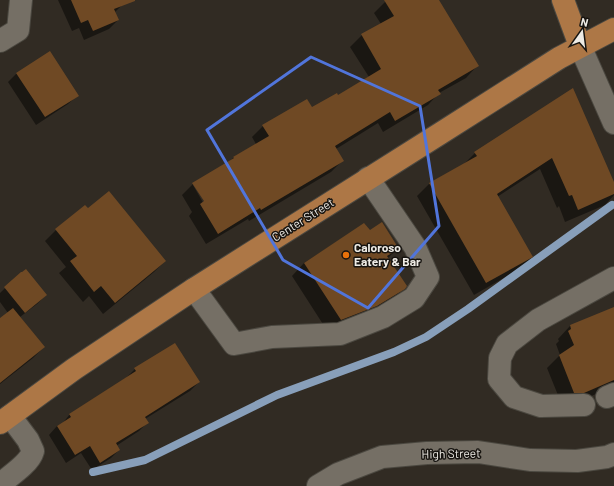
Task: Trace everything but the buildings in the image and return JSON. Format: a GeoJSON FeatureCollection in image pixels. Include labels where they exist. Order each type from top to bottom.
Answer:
{"type":"FeatureCollection","features":[{"type":"Feature","properties":{"kind":"main road"},"geometry":{"type":"LineString","coordinates":[[563,0],[580,46]]}},
{"type":"Feature","properties":{"kind":"main road","name":"Center Street"},"geometry":{"type":"LineString","coordinates":[[5,420],[74,369],[194,289],[559,58],[614,29]]}},
{"type":"Feature","properties":{"kind":"street"},"geometry":{"type":"LineString","coordinates":[[0,41],[18,30],[21,0]]}},
{"type":"Feature","properties":{"kind":"street"},"geometry":{"type":"LineString","coordinates":[[580,46],[614,123]]}},
{"type":"Feature","properties":{"kind":"street"},"geometry":{"type":"LineString","coordinates":[[194,289],[234,344],[272,337],[340,334],[389,314],[414,298],[428,277],[415,247],[368,178]]}},
{"type":"Feature","properties":{"kind":"street"},"geometry":{"type":"LineString","coordinates":[[584,405],[541,406],[514,397],[500,379],[500,358],[507,344],[538,320],[614,278]]}},
{"type":"Feature","properties":{"kind":"street"},"geometry":{"type":"LineString","coordinates":[[0,484],[21,467],[32,456],[33,451],[28,440],[5,420]]}},
{"type":"Feature","properties":{"kind":"street","name":"High Street"},"geometry":{"type":"LineString","coordinates":[[318,486],[338,474],[382,457],[427,453],[478,452],[530,460],[577,461],[606,457],[614,454]]}},
{"type":"Feature","properties":{"kind":"highlighted area"},"geometry":{"type":"Polygon","coordinates":[[[311,57],[420,106],[439,226],[368,308],[283,260],[207,130],[311,57]]]}},
{"type":"Feature","properties":{"kind":"waterway"},"geometry":{"type":"LineString","coordinates":[[93,472],[145,460],[277,395],[394,352],[426,337],[468,309],[612,205]]}},
{"type":"Feature","properties":{"kind":"place","name":"Caloroso Eatery & Bar"},"geometry":{"type":"Point","coordinates":[346,255]}}]}
